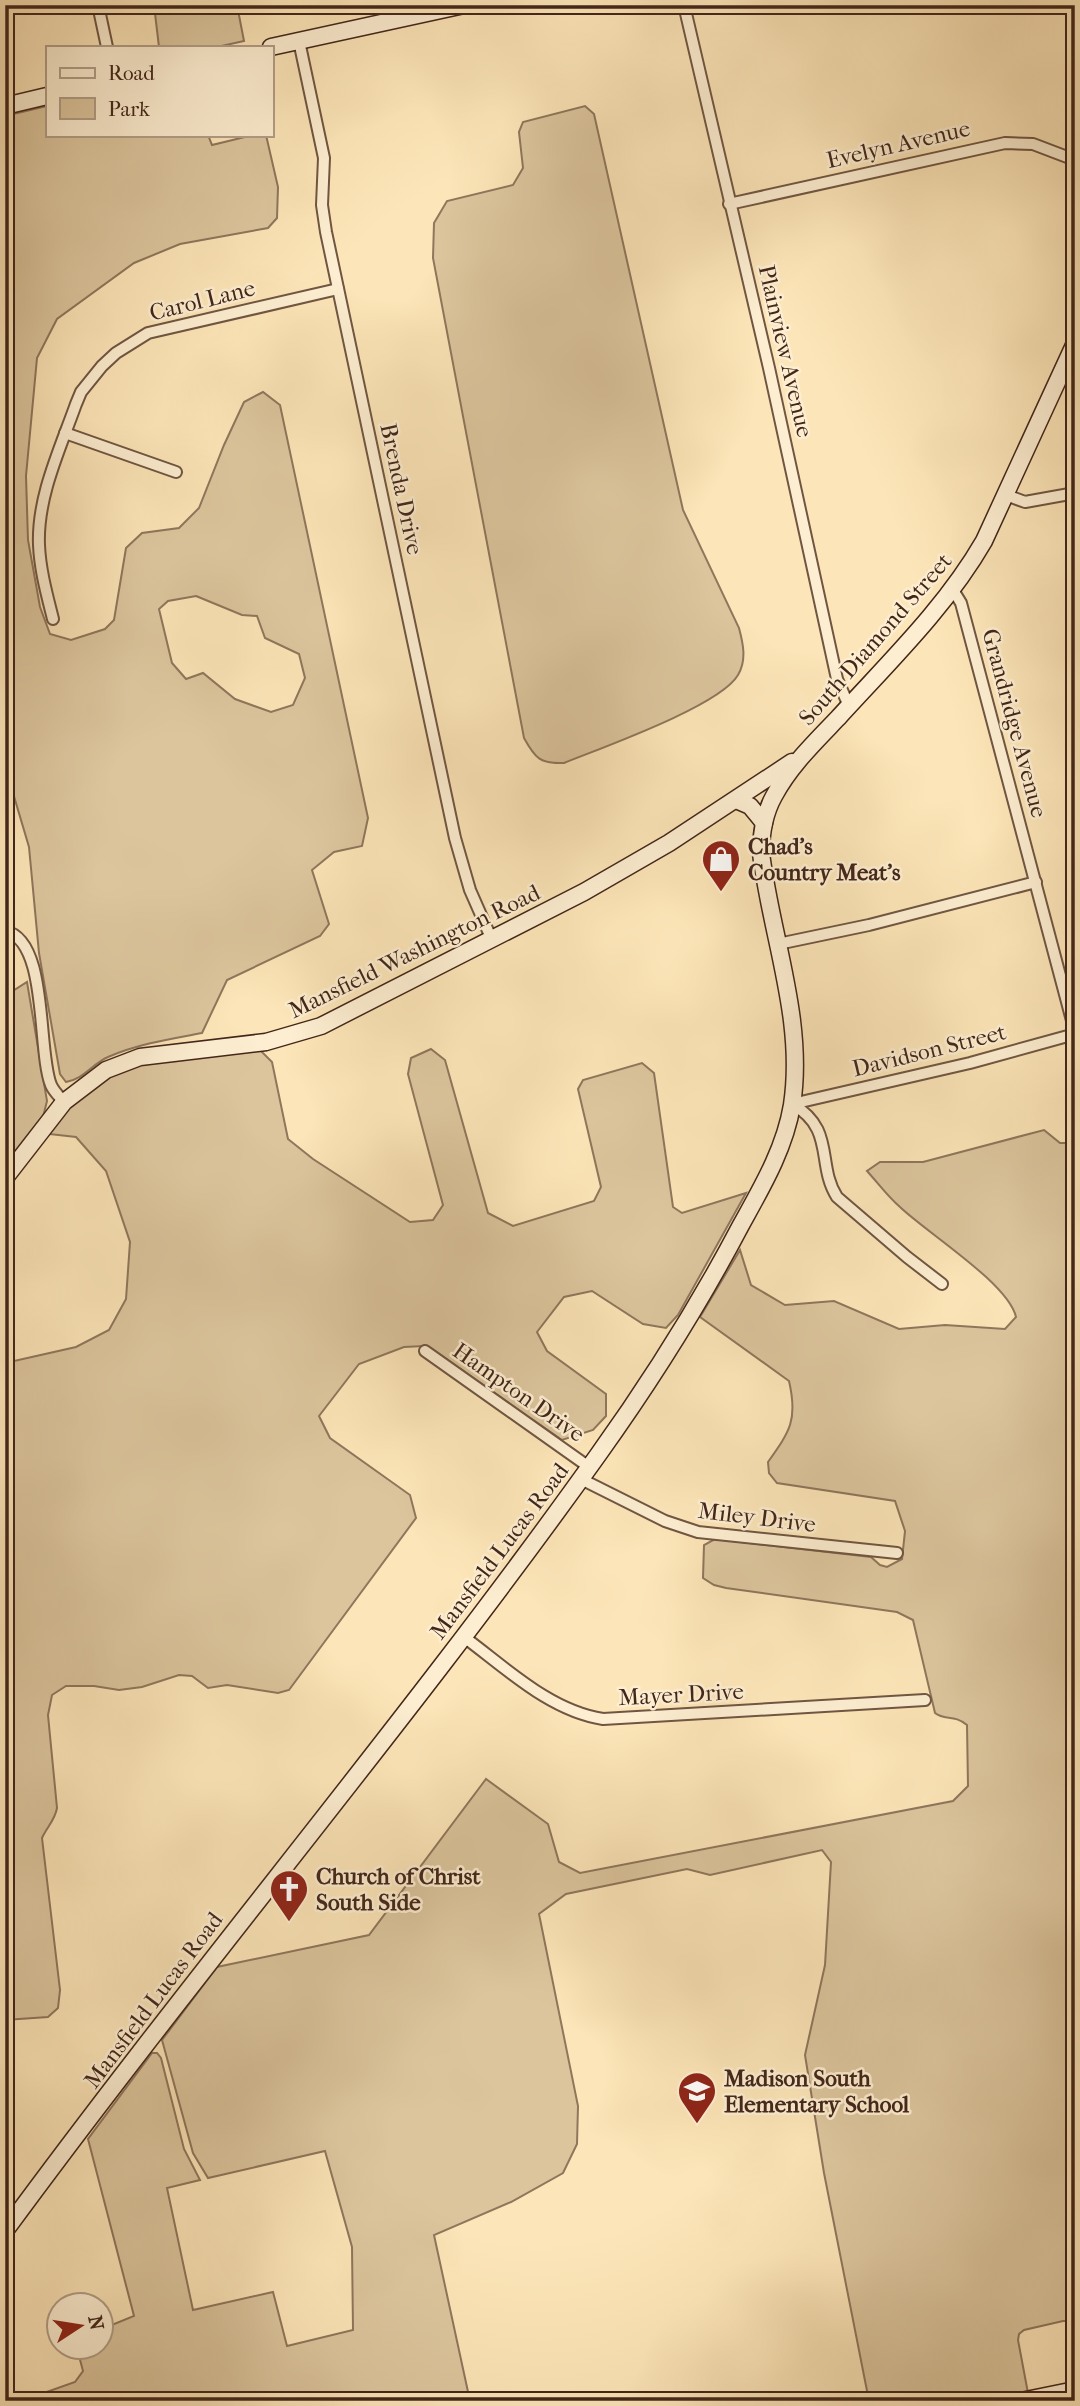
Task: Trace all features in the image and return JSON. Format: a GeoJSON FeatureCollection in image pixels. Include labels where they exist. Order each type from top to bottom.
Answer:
{"type":"FeatureCollection","features":[{"type":"Feature","properties":{"kind":"street"},"geometry":{"type":"LineString","coordinates":[[98,5],[107,46]]}},
{"type":"Feature","properties":{"kind":"street"},"geometry":{"type":"LineString","coordinates":[[273,47],[420,10],[464,5]]}},
{"type":"Feature","properties":{"kind":"street","name":"Plainview Avenue"},"geometry":{"type":"LineString","coordinates":[[684,5],[769,368],[837,678],[849,706]]}},
{"type":"Feature","properties":{"kind":"street","name":"Brenda Drive"},"geometry":{"type":"LineString","coordinates":[[299,41],[322,146],[325,173],[322,205],[324,220],[455,838],[470,890],[492,940]]}},
{"type":"Feature","properties":{"kind":"street"},"geometry":{"type":"LineString","coordinates":[[5,106],[46,96]]}},
{"type":"Feature","properties":{"kind":"street","name":"Evelyn Avenue"},"geometry":{"type":"LineString","coordinates":[[729,204],[1005,143],[1033,144],[1075,160]]}},
{"type":"Feature","properties":{"kind":"street","name":"Carol Lane"},"geometry":{"type":"LineString","coordinates":[[53,619],[40,561],[40,521],[65,433],[81,392],[90,379],[116,352],[157,331],[338,289]]}},
{"type":"Feature","properties":{"kind":"street","name":"South Diamond Street"},"geometry":{"type":"LineString","coordinates":[[767,815],[786,777],[953,590],[985,541],[1075,343]]}},
{"type":"Feature","properties":{"kind":"street"},"geometry":{"type":"LineString","coordinates":[[65,433],[177,472]]}},
{"type":"Feature","properties":{"kind":"street"},"geometry":{"type":"LineString","coordinates":[[1006,495],[1025,502],[1075,493]]}},
{"type":"Feature","properties":{"kind":"street","name":"Grandridge Avenue"},"geometry":{"type":"LineString","coordinates":[[953,590],[961,603],[1075,1033]]}},
{"type":"Feature","properties":{"kind":"street","name":"Mansfield Washington Road"},"geometry":{"type":"LineString","coordinates":[[5,1178],[65,1102],[91,1080],[126,1061],[154,1055],[253,1044],[305,1032],[492,940],[614,876],[736,800],[808,751]]}},
{"type":"Feature","properties":{"kind":"street"},"geometry":{"type":"LineString","coordinates":[[736,800],[767,815]]}},
{"type":"Feature","properties":{"kind":"street","name":"Mansfield Lucas Road"},"geometry":{"type":"LineString","coordinates":[[5,2231],[219,1949],[464,1637],[585,1473],[663,1362],[730,1246],[771,1169],[792,1104],[792,1027],[762,860],[761,841],[767,815]]}},
{"type":"Feature","properties":{"kind":"street"},"geometry":{"type":"LineString","coordinates":[[778,944],[869,925],[1035,882]]}},
{"type":"Feature","properties":{"kind":"street"},"geometry":{"type":"LineString","coordinates":[[5,931],[19,936],[30,956],[51,1085],[65,1102]]}},
{"type":"Feature","properties":{"kind":"street","name":"Davidson Street"},"geometry":{"type":"LineString","coordinates":[[792,1104],[970,1063],[1075,1033]]}},
{"type":"Feature","properties":{"kind":"street"},"geometry":{"type":"LineString","coordinates":[[792,1104],[804,1111],[816,1125],[823,1143],[831,1184],[837,1197],[907,1258],[943,1284]]}},
{"type":"Feature","properties":{"kind":"street","name":"Hampton Drive"},"geometry":{"type":"LineString","coordinates":[[425,1351],[585,1473]]}},
{"type":"Feature","properties":{"kind":"street","name":"Miley Drive"},"geometry":{"type":"LineString","coordinates":[[585,1473],[665,1521],[698,1532],[897,1553]]}},
{"type":"Feature","properties":{"kind":"street","name":"Mayer Drive"},"geometry":{"type":"LineString","coordinates":[[464,1637],[553,1702],[578,1713],[603,1719],[925,1700]]}},
{"type":"Feature","properties":{"kind":"street"},"geometry":{"type":"LineString","coordinates":[[1021,2401],[1075,2390]]}},
{"type":"Feature","properties":{"kind":"green space"},"geometry":{"type":"Polygon","coordinates":[[[154,5],[237,5],[244,41],[222,46],[159,46],[154,5]]]}},
{"type":"Feature","properties":{"kind":"green space"},"geometry":{"type":"Polygon","coordinates":[[[46,106],[46,136],[208,136],[212,145],[249,136],[266,136],[278,187],[277,218],[268,228],[180,244],[134,263],[57,319],[37,358],[26,476],[28,540],[40,607],[50,634],[71,640],[105,629],[114,620],[126,548],[142,533],[179,528],[199,508],[244,402],[263,392],[280,405],[368,818],[362,846],[334,852],[312,870],[329,924],[320,936],[227,980],[202,1033],[119,1052],[102,1060],[78,1078],[66,1082],[60,1074],[39,953],[29,847],[5,766],[5,116],[46,106]],[[196,596],[168,601],[159,609],[172,663],[186,679],[203,673],[235,699],[271,712],[293,705],[305,678],[299,654],[265,638],[257,616],[242,615],[196,596]]]}},
{"type":"Feature","properties":{"kind":"green space"},"geometry":{"type":"Polygon","coordinates":[[[585,106],[594,114],[683,510],[739,628],[743,657],[738,675],[727,687],[708,700],[631,737],[564,763],[556,763],[539,758],[524,738],[433,258],[434,223],[447,201],[513,185],[523,168],[519,132],[523,122],[585,106]]]}},
{"type":"Feature","properties":{"kind":"green space"},"geometry":{"type":"Polygon","coordinates":[[[27,982],[47,1101],[39,1133],[12,1157],[5,1155],[5,996],[27,982]]]}},
{"type":"Feature","properties":{"kind":"green space"},"geometry":{"type":"Polygon","coordinates":[[[431,1049],[445,1060],[488,1213],[513,1226],[594,1201],[601,1187],[578,1089],[583,1080],[642,1063],[654,1073],[673,1207],[682,1213],[746,1193],[678,1315],[666,1328],[643,1324],[592,1291],[564,1297],[537,1332],[547,1351],[606,1394],[606,1416],[593,1430],[562,1440],[424,1346],[404,1347],[359,1364],[319,1416],[330,1438],[410,1495],[416,1518],[289,1690],[278,1693],[227,1685],[208,1688],[192,1676],[179,1675],[142,1687],[119,1690],[94,1686],[66,1686],[52,1695],[48,1715],[57,1808],[42,1838],[60,1990],[58,2008],[48,2017],[5,2020],[5,1363],[76,1347],[109,1330],[126,1299],[130,1242],[106,1171],[76,1137],[49,1134],[66,1110],[100,1079],[127,1065],[260,1050],[272,1062],[288,1139],[313,1159],[410,1222],[433,1220],[443,1205],[408,1074],[411,1058],[431,1049]]]}},
{"type":"Feature","properties":{"kind":"green space"},"geometry":{"type":"Polygon","coordinates":[[[1044,1130],[1060,1143],[1075,1143],[1075,2325],[1070,2321],[1063,2321],[1024,2330],[1019,2334],[1028,2393],[990,2401],[869,2401],[824,2173],[805,2055],[825,1965],[831,1862],[822,1850],[710,1875],[687,1869],[566,1894],[539,1914],[578,2106],[577,2144],[563,2173],[511,2202],[434,2235],[470,2401],[36,2401],[38,2395],[75,2382],[83,2371],[80,2360],[116,2360],[116,2323],[134,2316],[88,2139],[152,2053],[157,2053],[161,2058],[184,2149],[200,2180],[167,2188],[193,2310],[273,2292],[287,2346],[353,2330],[352,2247],[325,2151],[208,2178],[193,2153],[162,2040],[217,1967],[369,1935],[486,1779],[548,1824],[559,1862],[580,1873],[953,1801],[968,1786],[967,1725],[935,1713],[913,1620],[897,1612],[726,1588],[703,1578],[704,1545],[715,1539],[871,1557],[887,1567],[902,1559],[905,1531],[895,1501],[777,1483],[769,1473],[768,1462],[790,1424],[793,1406],[789,1381],[700,1317],[740,1250],[751,1285],[785,1305],[834,1301],[899,1329],[945,1325],[1005,1329],[1016,1317],[998,1289],[965,1259],[912,1218],[867,1171],[880,1162],[923,1162],[1044,1130]]]}},
{"type":"Feature","properties":{"kind":"place","name":"Chad's Country Meat's"},"geometry":{"type":"Point","coordinates":[721,893]}},
{"type":"Feature","properties":{"kind":"place","name":"Church of Christ South Side"},"geometry":{"type":"Point","coordinates":[289,1923]}},
{"type":"Feature","properties":{"kind":"place","name":"Madison South Elementary School"},"geometry":{"type":"Point","coordinates":[697,2125]}}]}
